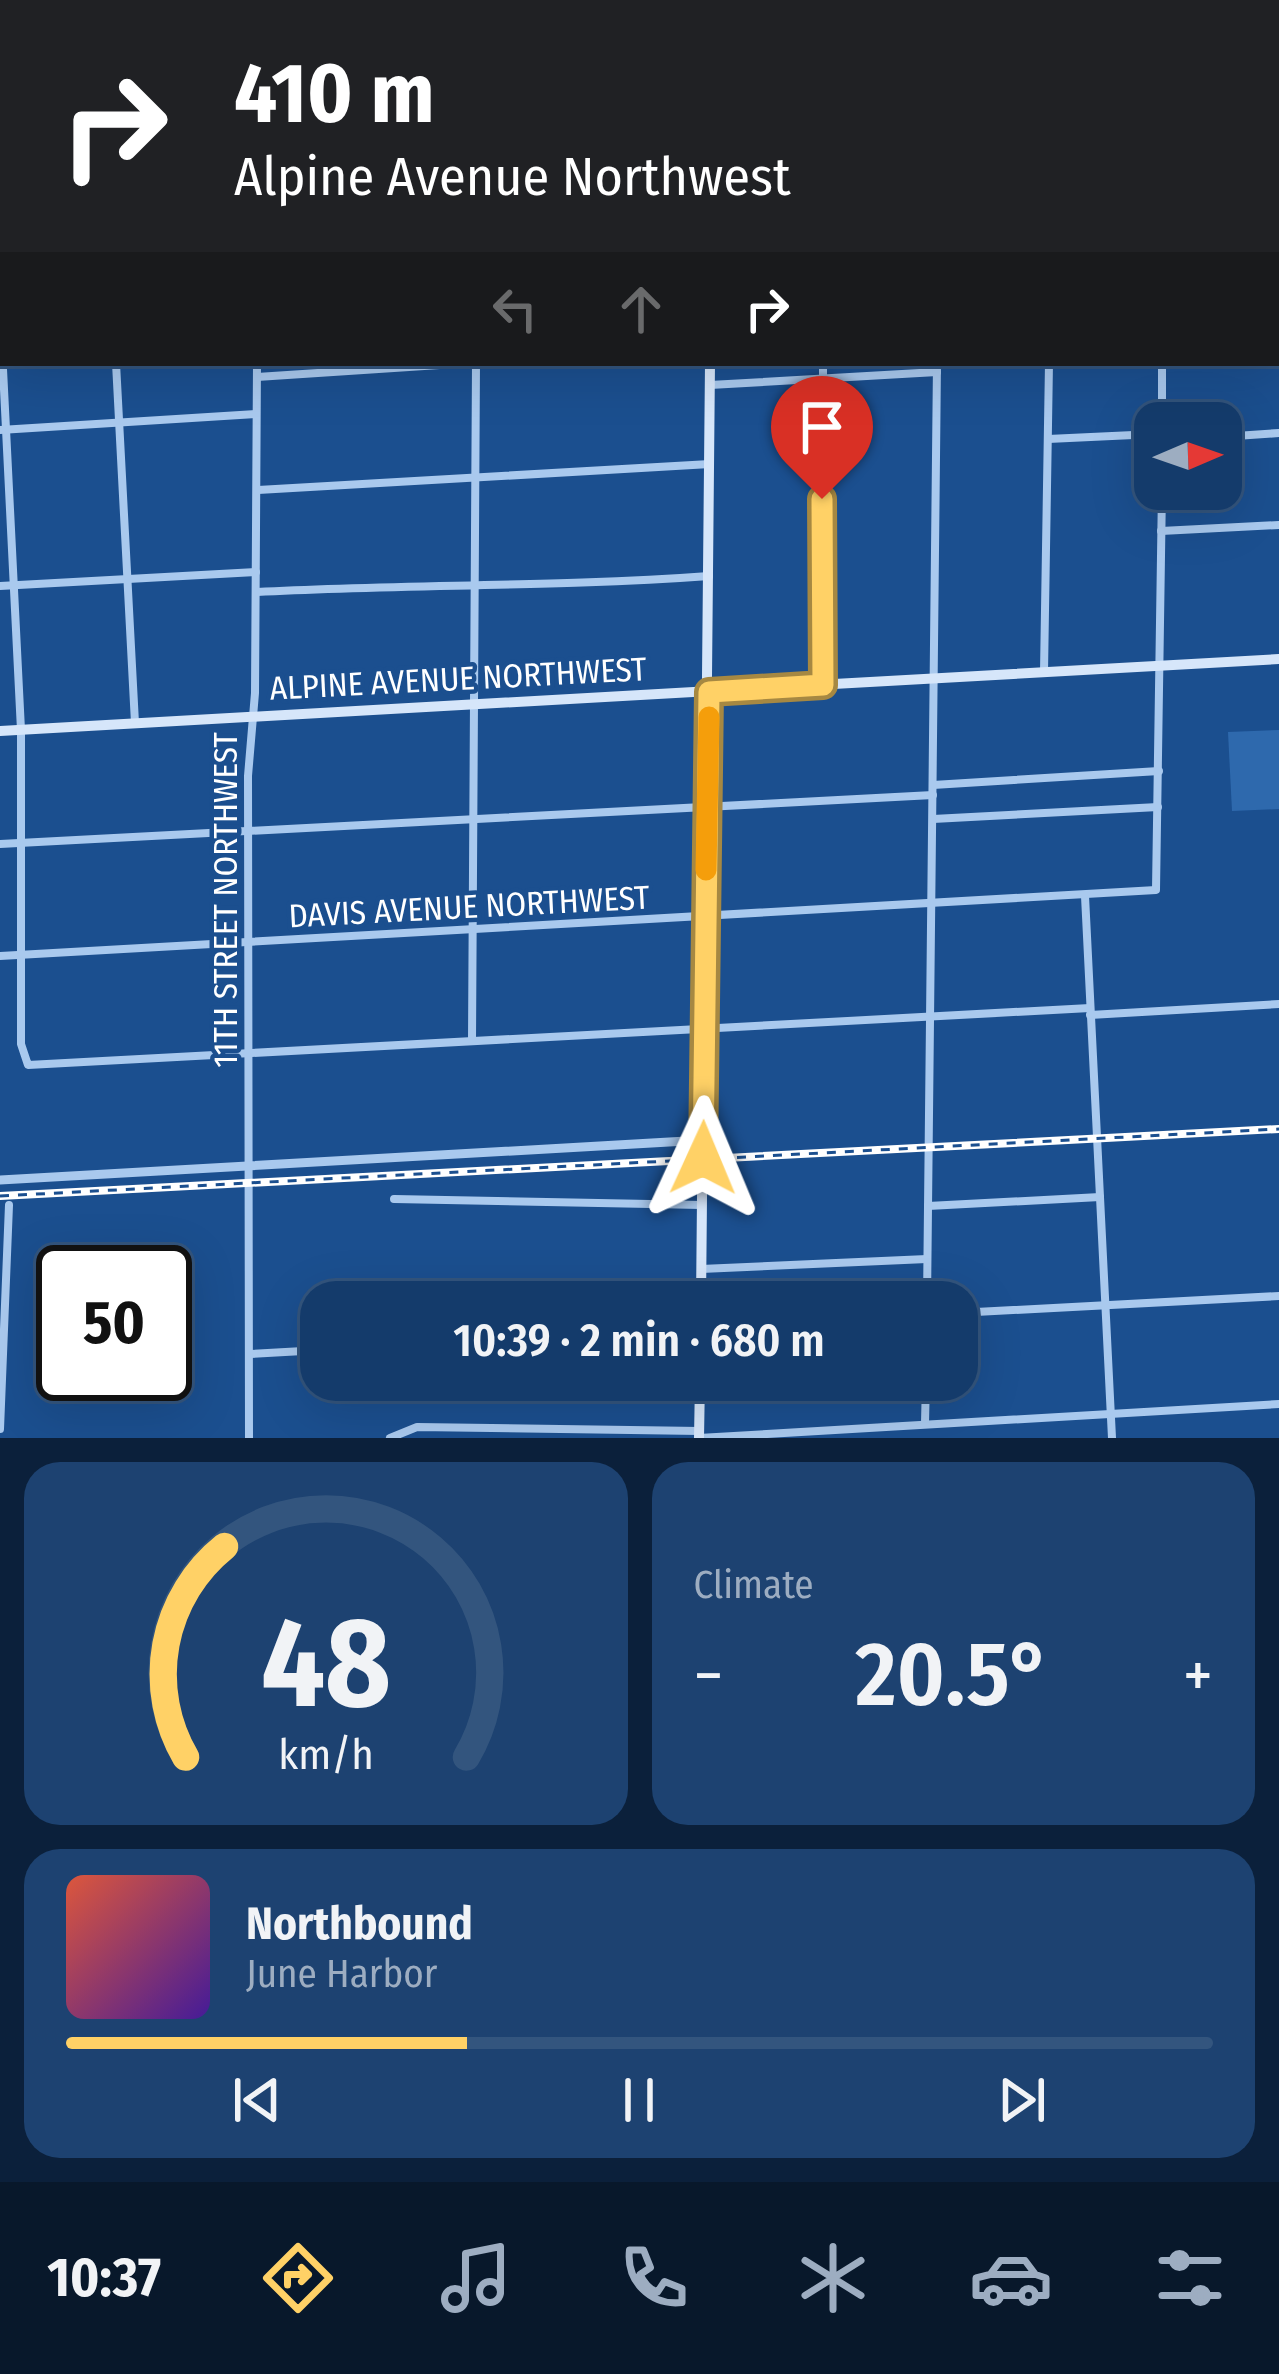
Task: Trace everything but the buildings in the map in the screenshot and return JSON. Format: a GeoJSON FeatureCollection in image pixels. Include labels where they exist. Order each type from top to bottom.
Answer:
{"type":"FeatureCollection","features":[{"type":"Feature","properties":{"kind":"main road"},"geometry":{"type":"LineString","coordinates":[[701,1281],[710,366]]}},
{"type":"Feature","properties":{"kind":"main road","name":"ALPINE AVENUE NORTHWEST"},"geometry":{"type":"LineString","coordinates":[[0,731],[1279,659]]}},
{"type":"Feature","properties":{"kind":"main road"},"geometry":{"type":"LineString","coordinates":[[699,1435],[700,1401]]}},
{"type":"Feature","properties":{"kind":"street"},"geometry":{"type":"LineString","coordinates":[[1,366],[20,730],[21,1044],[28,1065],[704,1027],[1279,1004]]}},
{"type":"Feature","properties":{"kind":"street"},"geometry":{"type":"LineString","coordinates":[[116,366],[135,723]]}},
{"type":"Feature","properties":{"kind":"street","name":"11TH STREET NORTHWEST"},"geometry":{"type":"LineString","coordinates":[[249,1438],[248,828],[257,592],[256,366]]}},
{"type":"Feature","properties":{"kind":"street"},"geometry":{"type":"LineString","coordinates":[[256,376],[423,366]]}},
{"type":"Feature","properties":{"kind":"street"},"geometry":{"type":"LineString","coordinates":[[472,1042],[473,366]]}},
{"type":"Feature","properties":{"kind":"street"},"geometry":{"type":"LineString","coordinates":[[823,366],[823,685]]}},
{"type":"Feature","properties":{"kind":"street"},"geometry":{"type":"LineString","coordinates":[[1044,672],[1049,366]]}},
{"type":"Feature","properties":{"kind":"street"},"geometry":{"type":"LineString","coordinates":[[1162,366],[1162,402]]}},
{"type":"Feature","properties":{"kind":"street"},"geometry":{"type":"LineString","coordinates":[[710,385],[937,367],[927,1281]]}},
{"type":"Feature","properties":{"kind":"street"},"geometry":{"type":"LineString","coordinates":[[3,429],[257,415]]}},
{"type":"Feature","properties":{"kind":"street"},"geometry":{"type":"LineString","coordinates":[[1242,436],[1279,434]]}},
{"type":"Feature","properties":{"kind":"street"},"geometry":{"type":"LineString","coordinates":[[1048,439],[1134,435]]}},
{"type":"Feature","properties":{"kind":"street"},"geometry":{"type":"LineString","coordinates":[[258,490],[710,464]]}},
{"type":"Feature","properties":{"kind":"street"},"geometry":{"type":"LineString","coordinates":[[933,820],[1158,807],[1162,510]]}},
{"type":"Feature","properties":{"kind":"street"},"geometry":{"type":"LineString","coordinates":[[1161,531],[1279,525]]}},
{"type":"Feature","properties":{"kind":"street"},"geometry":{"type":"LineString","coordinates":[[0,586],[256,572]]}},
{"type":"Feature","properties":{"kind":"street"},"geometry":{"type":"LineString","coordinates":[[257,592],[709,576]]}},
{"type":"Feature","properties":{"kind":"street"},"geometry":{"type":"LineString","coordinates":[[0,844],[933,790],[1159,771]]}},
{"type":"Feature","properties":{"kind":"street","name":"DAVIS AVENUE NORTHWEST"},"geometry":{"type":"LineString","coordinates":[[0,956],[1156,890],[1158,807]]}},
{"type":"Feature","properties":{"kind":"street"},"geometry":{"type":"LineString","coordinates":[[1084,896],[1112,1438]]}},
{"type":"Feature","properties":{"kind":"street"},"geometry":{"type":"LineString","coordinates":[[0,1180],[704,1140]]}},
{"type":"Feature","properties":{"kind":"street"},"geometry":{"type":"LineString","coordinates":[[928,1206],[1100,1197]]}},
{"type":"Feature","properties":{"kind":"street"},"geometry":{"type":"LineString","coordinates":[[394,1199],[702,1205]]}},
{"type":"Feature","properties":{"kind":"street"},"geometry":{"type":"LineString","coordinates":[[0,1429],[9,1205]]}},
{"type":"Feature","properties":{"kind":"street"},"geometry":{"type":"LineString","coordinates":[[701,1269],[927,1259]]}},
{"type":"Feature","properties":{"kind":"street"},"geometry":{"type":"LineString","coordinates":[[978,1312],[1279,1295]]}},
{"type":"Feature","properties":{"kind":"street"},"geometry":{"type":"LineString","coordinates":[[250,1354],[300,1351]]}},
{"type":"Feature","properties":{"kind":"street"},"geometry":{"type":"LineString","coordinates":[[926,1401],[926,1423]]}},
{"type":"Feature","properties":{"kind":"street"},"geometry":{"type":"LineString","coordinates":[[390,1438],[417,1426],[699,1435],[1279,1405]]}},
{"type":"Feature","properties":{"kind":"street"},"geometry":{"type":"LineString","coordinates":[[906,1424],[907,1438]]}},
{"type":"Feature","properties":{"kind":"shaded area"},"geometry":{"type":"Polygon","coordinates":[[[1279,730],[1279,809],[1232,811],[1228,732],[1279,730]]]}},
{"type":"Feature","properties":{"kind":"railway"},"geometry":{"type":"LineString","coordinates":[[0,1196],[1279,1129]]}},
{"type":"Feature","properties":{"kind":"slow traffic"},"geometry":{"type":"LineString","coordinates":[[706,870],[709,717]]}},
{"type":"Feature","properties":{"kind":"route"},"geometry":{"type":"LineString","coordinates":[[703,1158],[709,692],[823,685],[822,499]]}}]}
